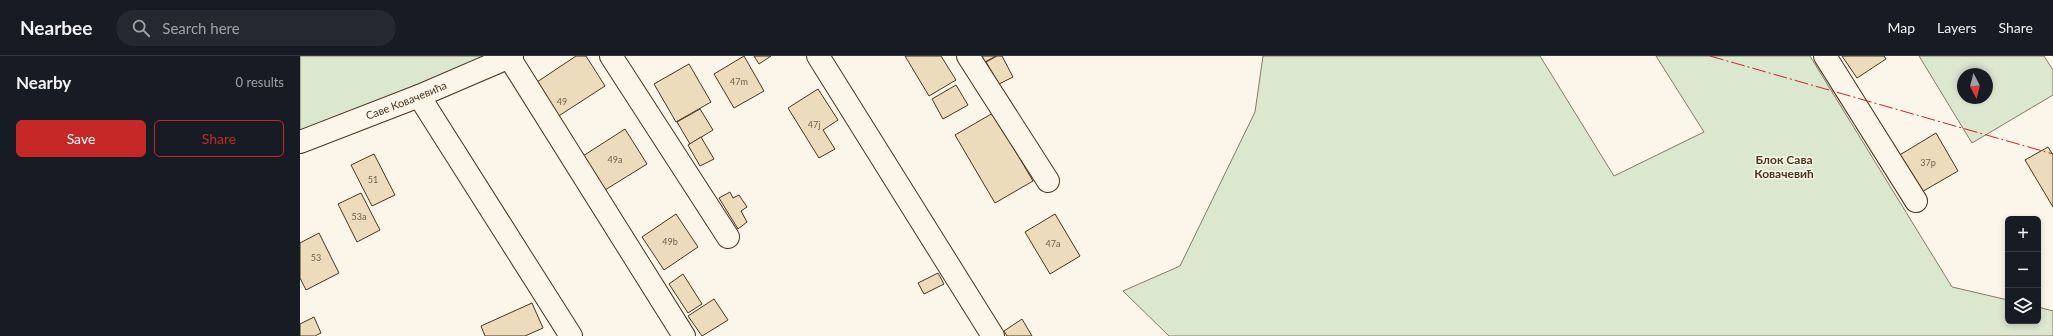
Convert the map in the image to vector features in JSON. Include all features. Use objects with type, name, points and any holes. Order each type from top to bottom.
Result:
[{"type":"street","points":[[611,56],[728,237]]},
{"type":"street","points":[[818,56],[993,336]]},
{"type":"street","points":[[968,56],[1048,181]]},
{"type":"street","points":[[1825,56],[1916,201]]},
{"type":"street","points":[[510,57],[684,336]]},
{"type":"street","name":"Саве Ковачевића","points":[[300,142],[419,96],[510,57]]},
{"type":"street","points":[[419,96],[571,336]]},
{"type":"green space","points":[[300,56],[512,56],[300,141]]},
{"type":"green space","points":[[1263,56],[1540,56],[1614,176],[1704,132],[1656,56],[1810,56],[1952,287],[2005,299],[2005,324],[2041,324],[2041,308],[2053,311],[2053,336],[1169,336],[1123,291],[1180,266],[1255,112]]},
{"type":"green space","points":[[1919,56],[2044,56],[2053,70],[2053,95],[1972,143]]},
{"type":"building","points":[[576,56],[586,56],[605,86],[554,119],[534,84]]},
{"type":"building","points":[[744,56],[764,91],[734,108],[714,74]]},
{"type":"building","points":[[754,56],[771,56],[759,64]]},
{"type":"building","points":[[905,56],[941,56],[956,80],[929,96]]},
{"type":"building","points":[[982,56],[996,56],[985,62]]},
{"type":"building","points":[[997,56],[1002,56],[1013,77],[999,84],[986,62]]},
{"type":"building","points":[[1842,56],[1884,56],[1886,59],[1857,78]]},
{"type":"building","points":[[689,64],[711,102],[676,122],[654,84]]},
{"type":"building","points":[[956,85],[968,105],[943,119],[932,99]]},
{"type":"building","points":[[818,89],[838,120],[823,130],[835,149],[819,158],[788,108]]},
{"type":"building","points":[[700,109],[713,130],[690,144],[677,122]]},
{"type":"building","points":[[993,113],[1033,181],[995,203],[955,135]]},
{"type":"building","points":[[625,129],[647,164],[605,190],[583,156]]},
{"type":"building","points":[[1936,133],[1958,171],[1920,193],[1898,156]]},
{"type":"building","points":[[701,137],[714,159],[700,166],[688,145]]},
{"type":"building","points":[[2048,147],[2053,155],[2053,207],[2025,160]]},
{"type":"building","points":[[374,154],[395,195],[372,206],[351,165]]},
{"type":"building","points":[[730,192],[733,198],[739,195],[747,207],[741,211],[747,222],[738,229],[719,198]]},
{"type":"building","points":[[361,193],[380,230],[357,242],[338,204]]},
{"type":"building","points":[[676,214],[698,247],[664,270],[642,237]]},
{"type":"building","points":[[1055,214],[1080,256],[1050,274],[1025,232]]},
{"type":"building","points":[[319,233],[339,273],[306,290],[300,278],[300,243]]},
{"type":"building","points":[[938,273],[944,284],[924,294],[918,283]]},
{"type":"building","points":[[683,274],[702,304],[688,313],[669,284]]},
{"type":"building","points":[[714,299],[728,320],[702,336],[688,316]]},
{"type":"building","points":[[532,303],[543,328],[525,336],[485,336],[481,326]]},
{"type":"building","points":[[314,317],[321,333],[315,336],[300,336],[300,324]]},
{"type":"building","points":[[1022,319],[1032,336],[1007,336],[1004,331]]},
{"type":"power","points":[[1710,56],[2053,154]]},
{"type":"district","name":"Блок Сава Ковачевић","points":[[1784,167]]}]
